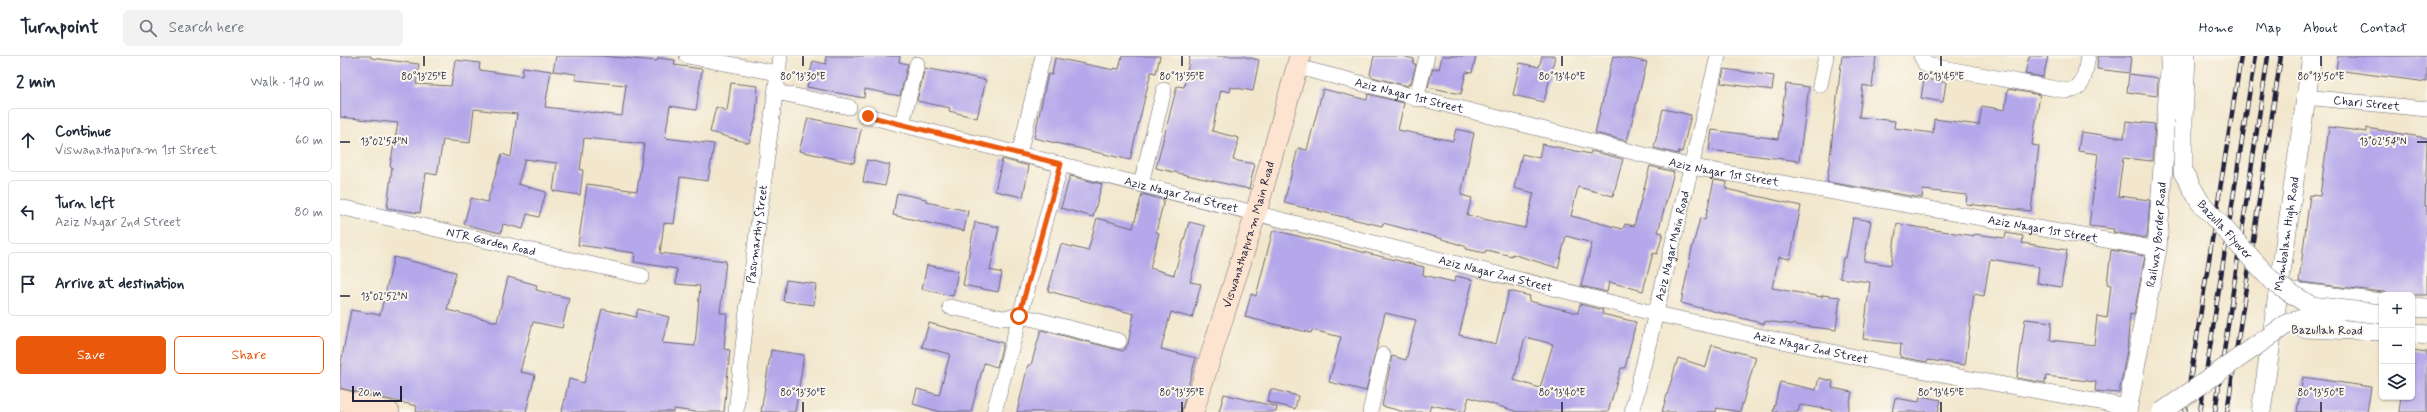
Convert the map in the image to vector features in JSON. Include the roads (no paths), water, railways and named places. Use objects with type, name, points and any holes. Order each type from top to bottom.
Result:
[{"type":"main road","name":"Viswanathapuram Main Road","points":[[1193,412],[1256,213],[1299,62]]},
{"type":"main road","points":[[340,400],[389,412]]},
{"type":"street","points":[[687,56],[778,73]]},
{"type":"street","name":"Pasumarthy Street","points":[[736,412],[747,310],[780,56]]},
{"type":"street","points":[[1019,154],[1043,56]]},
{"type":"street","points":[[1416,98],[1427,56]]},
{"type":"street","name":"Aziz Nagar Main Road","points":[[1632,412],[1657,314],[1718,56]]},
{"type":"street","points":[[1820,85],[1826,56]]},
{"type":"street","points":[[1921,56],[1926,65],[2068,91],[2076,89],[2084,80],[2088,56]]},
{"type":"street","name":"Railway Border Road","points":[[2128,410],[2157,249],[2171,56]]},
{"type":"street","name":"Bazulla Flyover","points":[[2186,56],[2183,120],[2183,172],[2200,202],[2273,282],[2295,298],[2311,306],[2379,314]]},
{"type":"street","name":"Mambalam High Road","points":[[2261,412],[2277,290],[2312,56]]},
{"type":"street","name":"Aziz Nagar 1st Street","points":[[1299,62],[1416,98],[1692,167],[2157,249]]},
{"type":"street","points":[[902,124],[917,64]]},
{"type":"street","points":[[1141,184],[1164,90]]},
{"type":"street","points":[[776,92],[849,107]]},
{"type":"street","name":"Chari Street","points":[[2305,97],[2427,109]]},
{"type":"street","name":"Aziz Nagar 2nd Street","points":[[868,116],[1657,314],[1892,365],[2128,410]]},
{"type":"street","points":[[994,412],[1061,164]]},
{"type":"street","name":"NTR Garden Road","points":[[340,207],[642,276]]},
{"type":"street","points":[[2277,290],[2379,303]]},
{"type":"street","points":[[2309,294],[2302,304],[2301,311],[2304,321],[2312,328]]},
{"type":"street","points":[[950,307],[1003,318],[1019,316],[1119,342]]},
{"type":"street","points":[[2415,307],[2427,308]]},
{"type":"street","points":[[2415,316],[2427,318]]},
{"type":"street","points":[[2162,412],[2287,324],[2302,319],[2379,323]]},
{"type":"street","points":[[2415,325],[2427,327]]},
{"type":"street","name":"Bazullah Road","points":[[2272,329],[2312,328],[2379,331]]},
{"type":"street","points":[[2415,333],[2427,335]]},
{"type":"street","points":[[1370,412],[1383,355]]},
{"type":"railway","points":[[2185,412],[2241,56]]},
{"type":"railway","points":[[2200,412],[2255,56]]},
{"type":"railway","points":[[2215,412],[2268,56]]},
{"type":"railway","points":[[2227,412],[2281,56]]}]
